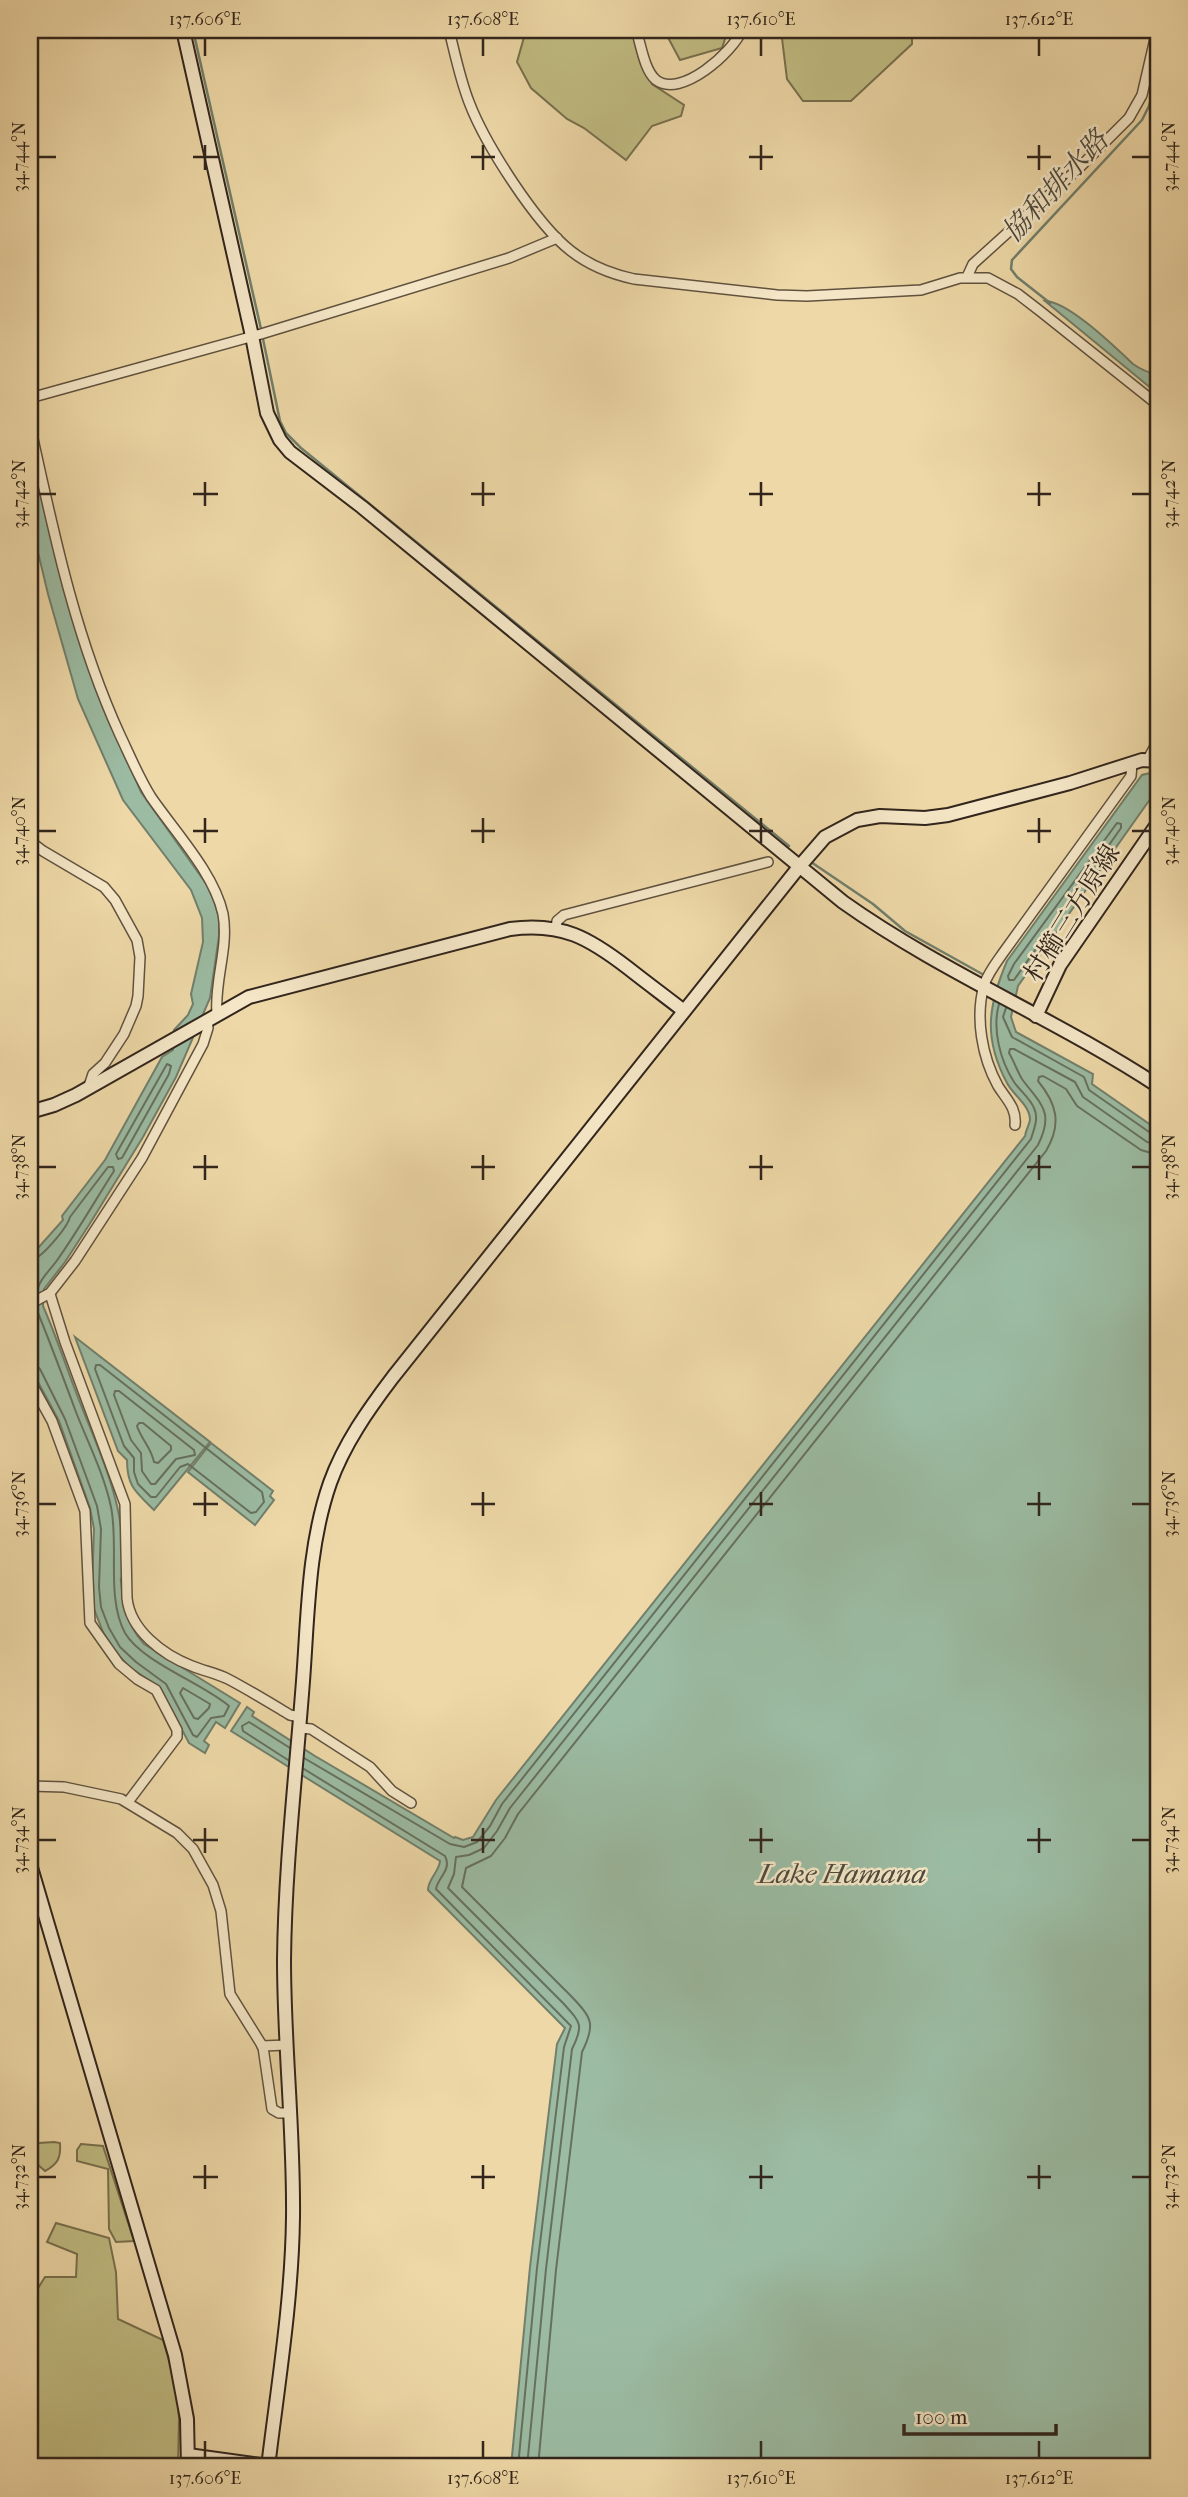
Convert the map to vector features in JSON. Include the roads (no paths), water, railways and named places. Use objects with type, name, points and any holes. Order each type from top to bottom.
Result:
[{"type":"street","points":[[183,30],[267,413],[280,440],[290,452],[362,507],[843,902],[888,934],[1036,1016]]},
{"type":"street","points":[[449,30],[469,102],[494,152],[557,238],[589,263],[625,277],[777,295],[921,290],[967,277],[988,278],[1018,294],[1158,405]]},
{"type":"street","points":[[636,30],[651,73],[660,82],[672,85],[684,82],[721,58],[742,30]]},
{"type":"street","points":[[967,277],[973,264],[1129,118],[1142,94],[1157,44],[1157,30]]},
{"type":"street","points":[[30,398],[252,336],[509,258],[557,238]]},
{"type":"street","points":[[30,425],[65,580],[96,676],[147,790],[205,875],[220,904],[225,936],[215,999],[203,1044],[142,1158],[75,1261],[48,1295],[30,1304]]},
{"type":"street","points":[[30,1864],[175,2355],[186,2406],[188,2461],[269,2467],[291,2268],[293,2191],[285,1933],[300,1726],[315,1540],[331,1481],[350,1440],[393,1377],[825,837],[857,820],[880,816],[925,818],[948,815],[1153,760],[1158,741]]},
{"type":"street","points":[[1016,1125],[1013,1108],[994,1077],[984,1048],[981,1018],[989,974],[1131,776],[1132,764]]},
{"type":"street","name":"村櫛三方原線","points":[[1158,823],[1066,956],[1036,1016],[1158,1086]]},
{"type":"street","points":[[30,841],[104,887],[115,900],[137,940],[140,957],[136,1006],[124,1034],[90,1078],[88,1089]]},
{"type":"street","points":[[556,928],[557,921],[564,915],[768,862]]},
{"type":"street","points":[[30,1112],[54,1105],[88,1089],[239,1001],[493,933],[528,927],[556,928],[592,942],[684,1012]]},
{"type":"street","points":[[48,1295],[125,1504],[127,1598],[135,1623],[157,1645],[190,1665],[226,1678],[290,1715],[300,1726],[311,1729],[370,1767],[391,1791],[411,1803]]},
{"type":"street","points":[[30,1381],[52,1421],[85,1511],[90,1623],[114,1658],[130,1674],[156,1690],[177,1730],[177,1738],[128,1802]]},
{"type":"street","points":[[30,1786],[72,1788],[112,1795],[128,1802],[183,1838],[193,1849],[209,1877],[221,1911],[230,1994],[262,2046],[272,2109],[279,2113],[290,2113]]},
{"type":"street","points":[[262,2046],[287,2045]]},
{"type":"water","points":[[1045,301],[1066,309],[1104,337],[1133,364],[1158,375],[1158,394]]},
{"type":"water","points":[[30,449],[62,582],[96,690],[141,792],[207,885],[219,918],[210,998],[176,1077],[89,1225],[44,1289],[43,1306],[114,1495],[123,1548],[123,1598],[129,1621],[144,1644],[240,1703],[225,1728],[216,1722],[204,1741],[209,1745],[205,1753],[189,1743],[160,1688],[131,1668],[114,1651],[103,1632],[94,1609],[94,1529],[90,1508],[59,1421],[30,1367],[30,1257],[63,1220],[62,1216],[105,1160],[162,1057],[173,1050],[174,1030],[188,1015],[193,1004],[191,994],[203,942],[202,918],[191,890],[123,800],[78,699],[30,519]]},
{"type":"water","name":"Lake Hamana","points":[[1156,769],[1158,788],[1018,986],[1011,1017],[1016,1032],[1093,1074],[1092,1084],[1158,1130],[1158,2467],[511,2467],[530,2267],[557,2044],[565,2028],[428,1890],[440,1861],[231,1731],[247,1707],[254,1712],[252,1716],[315,1756],[454,1838],[463,1840],[473,1837],[496,1800],[1025,1136],[1029,1115],[999,1067],[991,1036],[992,1008],[1001,977],[1007,961],[1142,775]]},
{"type":"water","points":[[75,1337],[210,1442],[154,1510],[131,1483],[127,1460],[118,1451]]},
{"type":"water","points":[[211,1443],[273,1491],[270,1496],[274,1500],[255,1525],[188,1472]]},
{"type":"waterway","points":[[193,30],[261,329]]},
{"type":"waterway","name":"協和排水路","points":[[1050,303],[1017,277],[1011,269],[1012,260],[1142,120],[1158,74]]},
{"type":"waterway","points":[[263,339],[280,421],[286,433],[301,448],[789,846]]},
{"type":"waterway","points":[[811,862],[873,904],[905,931],[984,975]]},
{"type":"waterway","points":[[121,1579],[123,1597]]}]
